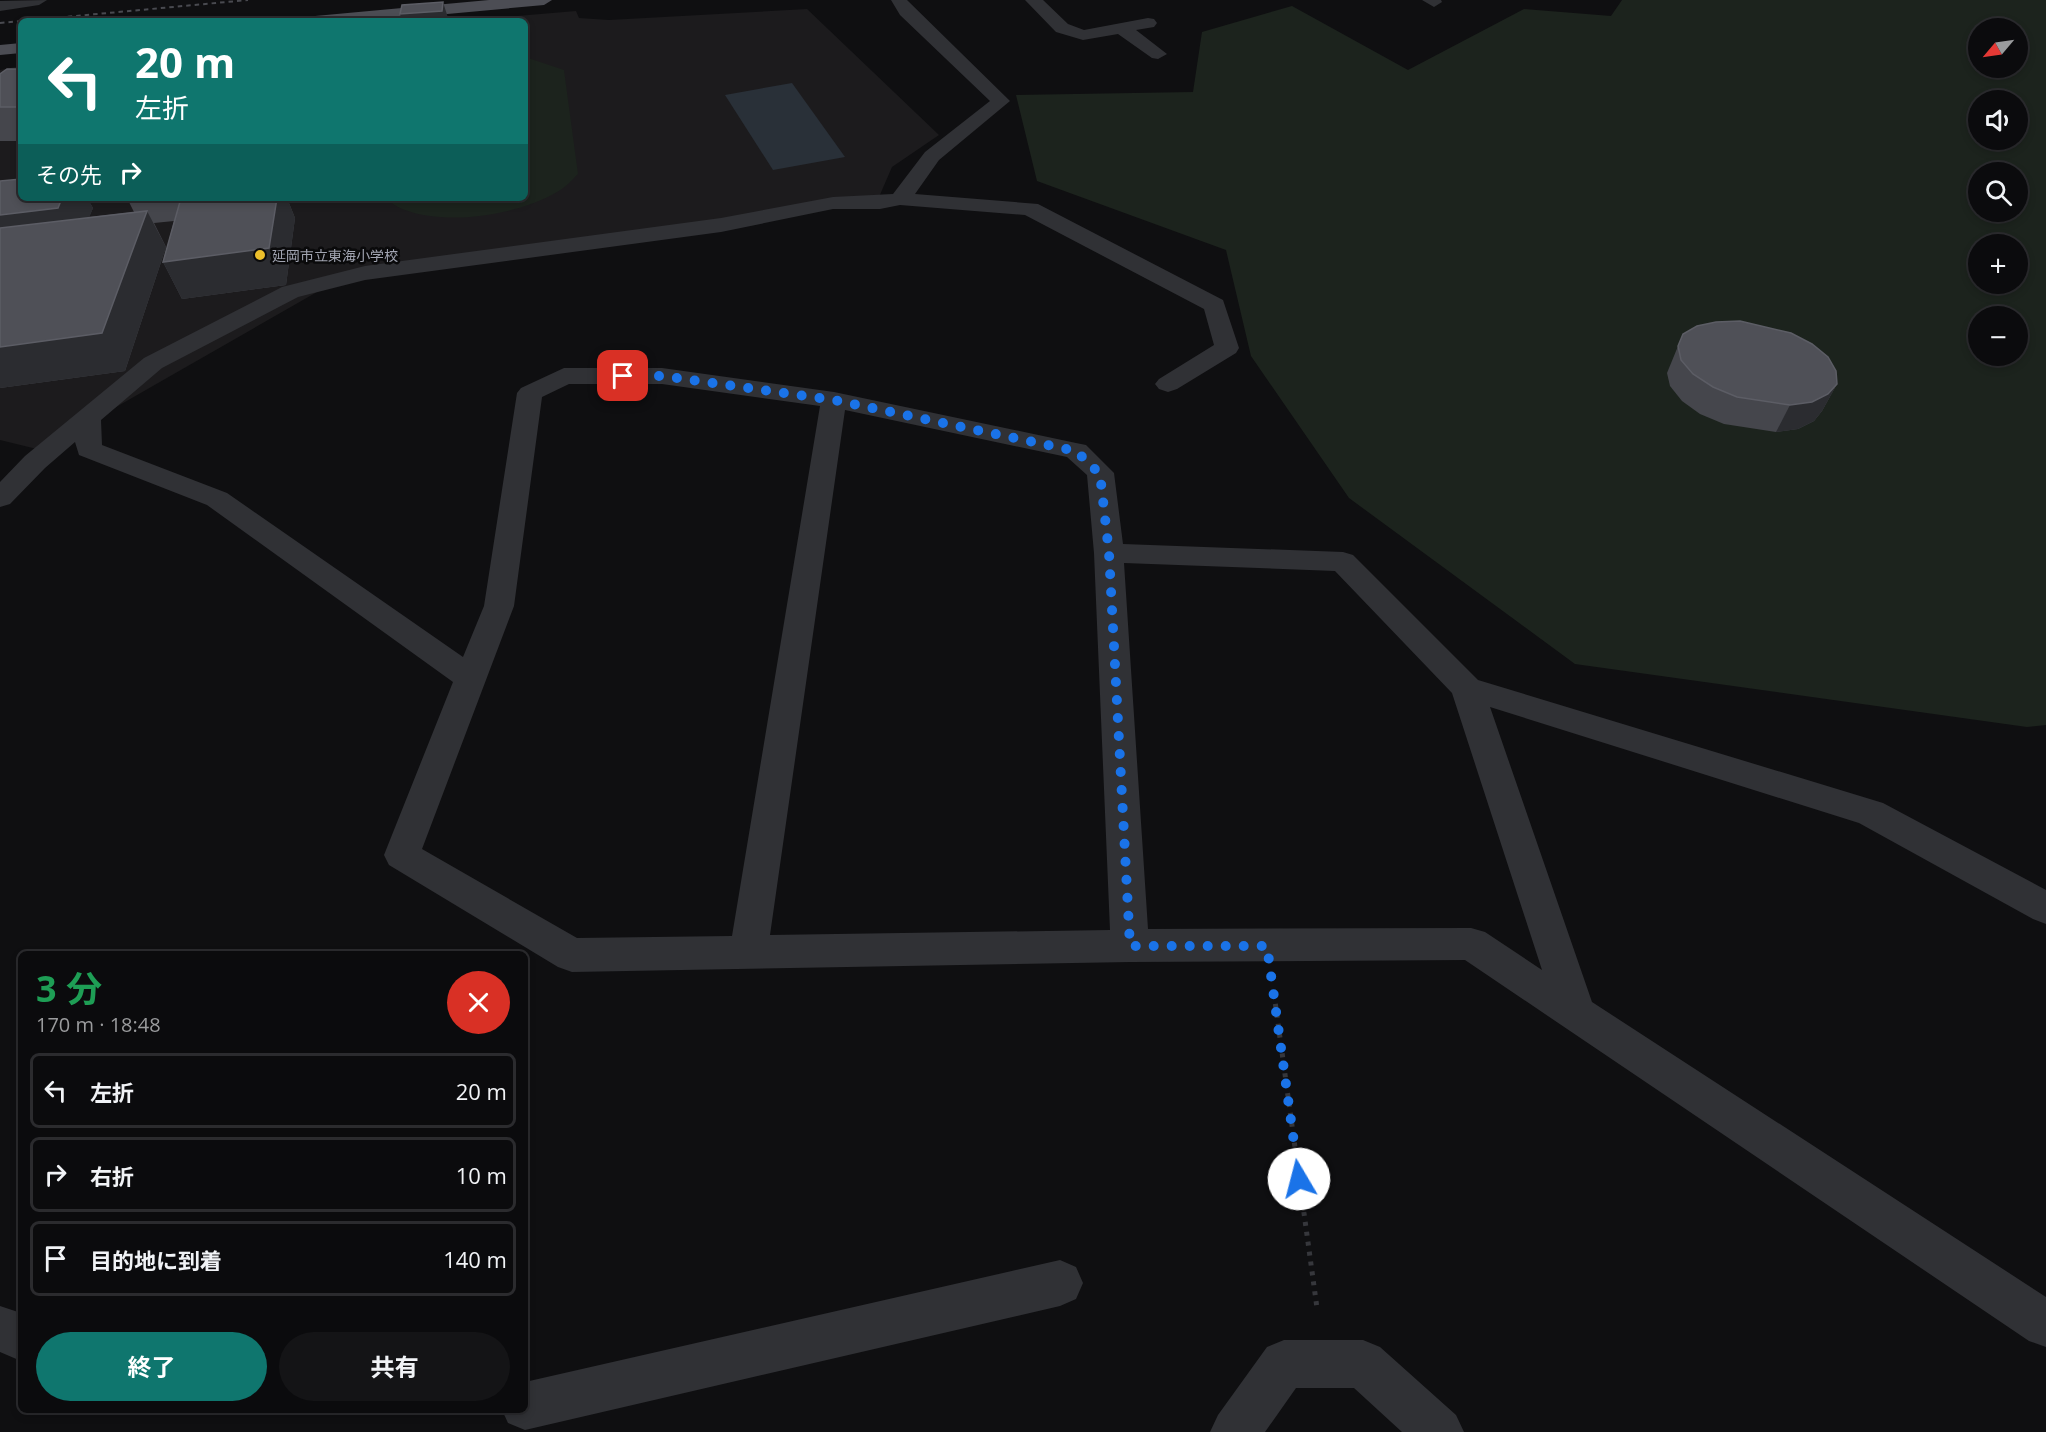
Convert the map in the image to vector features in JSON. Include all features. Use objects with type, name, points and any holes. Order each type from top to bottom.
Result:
[{"type":"main road","points":[[348,18],[544,0]]},
{"type":"main road","points":[[0,50],[18,48]]},
{"type":"street","points":[[0,6],[39,0]]},
{"type":"street","points":[[899,0],[906,11],[1001,101],[932,156],[900,199]]},
{"type":"street","points":[[1033,0],[1062,28],[1083,35],[1148,23]]},
{"type":"street","points":[[1121,28],[1158,54]]},
{"type":"street","points":[[0,498],[35,462],[153,363],[290,292],[365,273],[721,225],[833,203],[880,203],[900,199],[1030,209],[1215,305],[1227,348],[1168,384]]},
{"type":"street","points":[[1130,946],[1109,553],[1100,474],[1076,451],[834,400],[662,376],[564,376],[530,393],[499,606],[402,855],[572,955],[1130,946],[1471,944],[2046,1324]]},
{"type":"street","points":[[748,953],[834,400]]},
{"type":"street","points":[[88,416],[89,449],[217,499],[471,678]]},
{"type":"street","points":[[1109,553],[1342,562],[1467,688],[1576,1014]]},
{"type":"street","points":[[1467,688],[1871,813],[2046,908]]},
{"type":"street","points":[[528,1405],[1060,1283]]},
{"type":"street","points":[[0,1329],[18,1336]]},
{"type":"street","points":[[1235,1432],[1284,1364],[1363,1364],[1439,1432]]},
{"type":"path","points":[[1267,946],[1325,1365]]},
{"type":"shaded area","points":[[1622,0],[2046,0],[2046,725],[2027,727],[1575,664],[1349,498],[1251,356],[1226,250],[1037,181],[1016,95],[1193,92],[1202,32],[1292,6],[1408,70],[1524,9],[1611,16]]},
{"type":"shaded area","name":"延岡市立東海小学校","points":[[807,9],[939,135],[892,167],[879,197],[719,227],[321,283],[317,292],[41,450],[0,440],[0,70],[18,67],[18,201],[528,201],[528,18],[493,18],[576,11],[579,18],[609,20]]},
{"type":"shaded area","points":[[528,58],[564,70],[578,174],[566,186],[523,207],[482,216],[441,217],[422,215],[402,209],[388,201],[528,201]]},
{"type":"shaded area","points":[[792,83],[845,157],[773,170],[725,95]]},
{"type":"building","points":[[443,2],[442,11],[400,14],[402,5]]},
{"type":"building","points":[[7,69],[18,69],[18,107],[0,107],[0,74]]},
{"type":"building","points":[[18,179],[18,201],[61,201],[58,208],[0,215],[0,181]]},
{"type":"building","points":[[180,201],[277,201],[269,248],[163,262]]},
{"type":"building","points":[[147,211],[102,333],[0,347],[0,228]]},
{"type":"building","points":[[1740,321],[1791,333],[1812,344],[1828,357],[1836,371],[1837,384],[1828,394],[1812,402],[1790,405],[1737,397],[1713,387],[1693,374],[1681,360],[1678,346],[1683,334],[1697,326]]},
{"type":"railway","points":[[54,18],[248,0]]},
{"type":"railway","points":[[0,23],[18,21]]},
{"type":"place","name":"延岡市立東海小学校","points":[[260,255]]},
{"type":"route","points":[[623,376],[662,376],[834,400],[1076,451],[1100,474],[1109,553],[1130,946],[1267,946],[1299,1179]]}]
